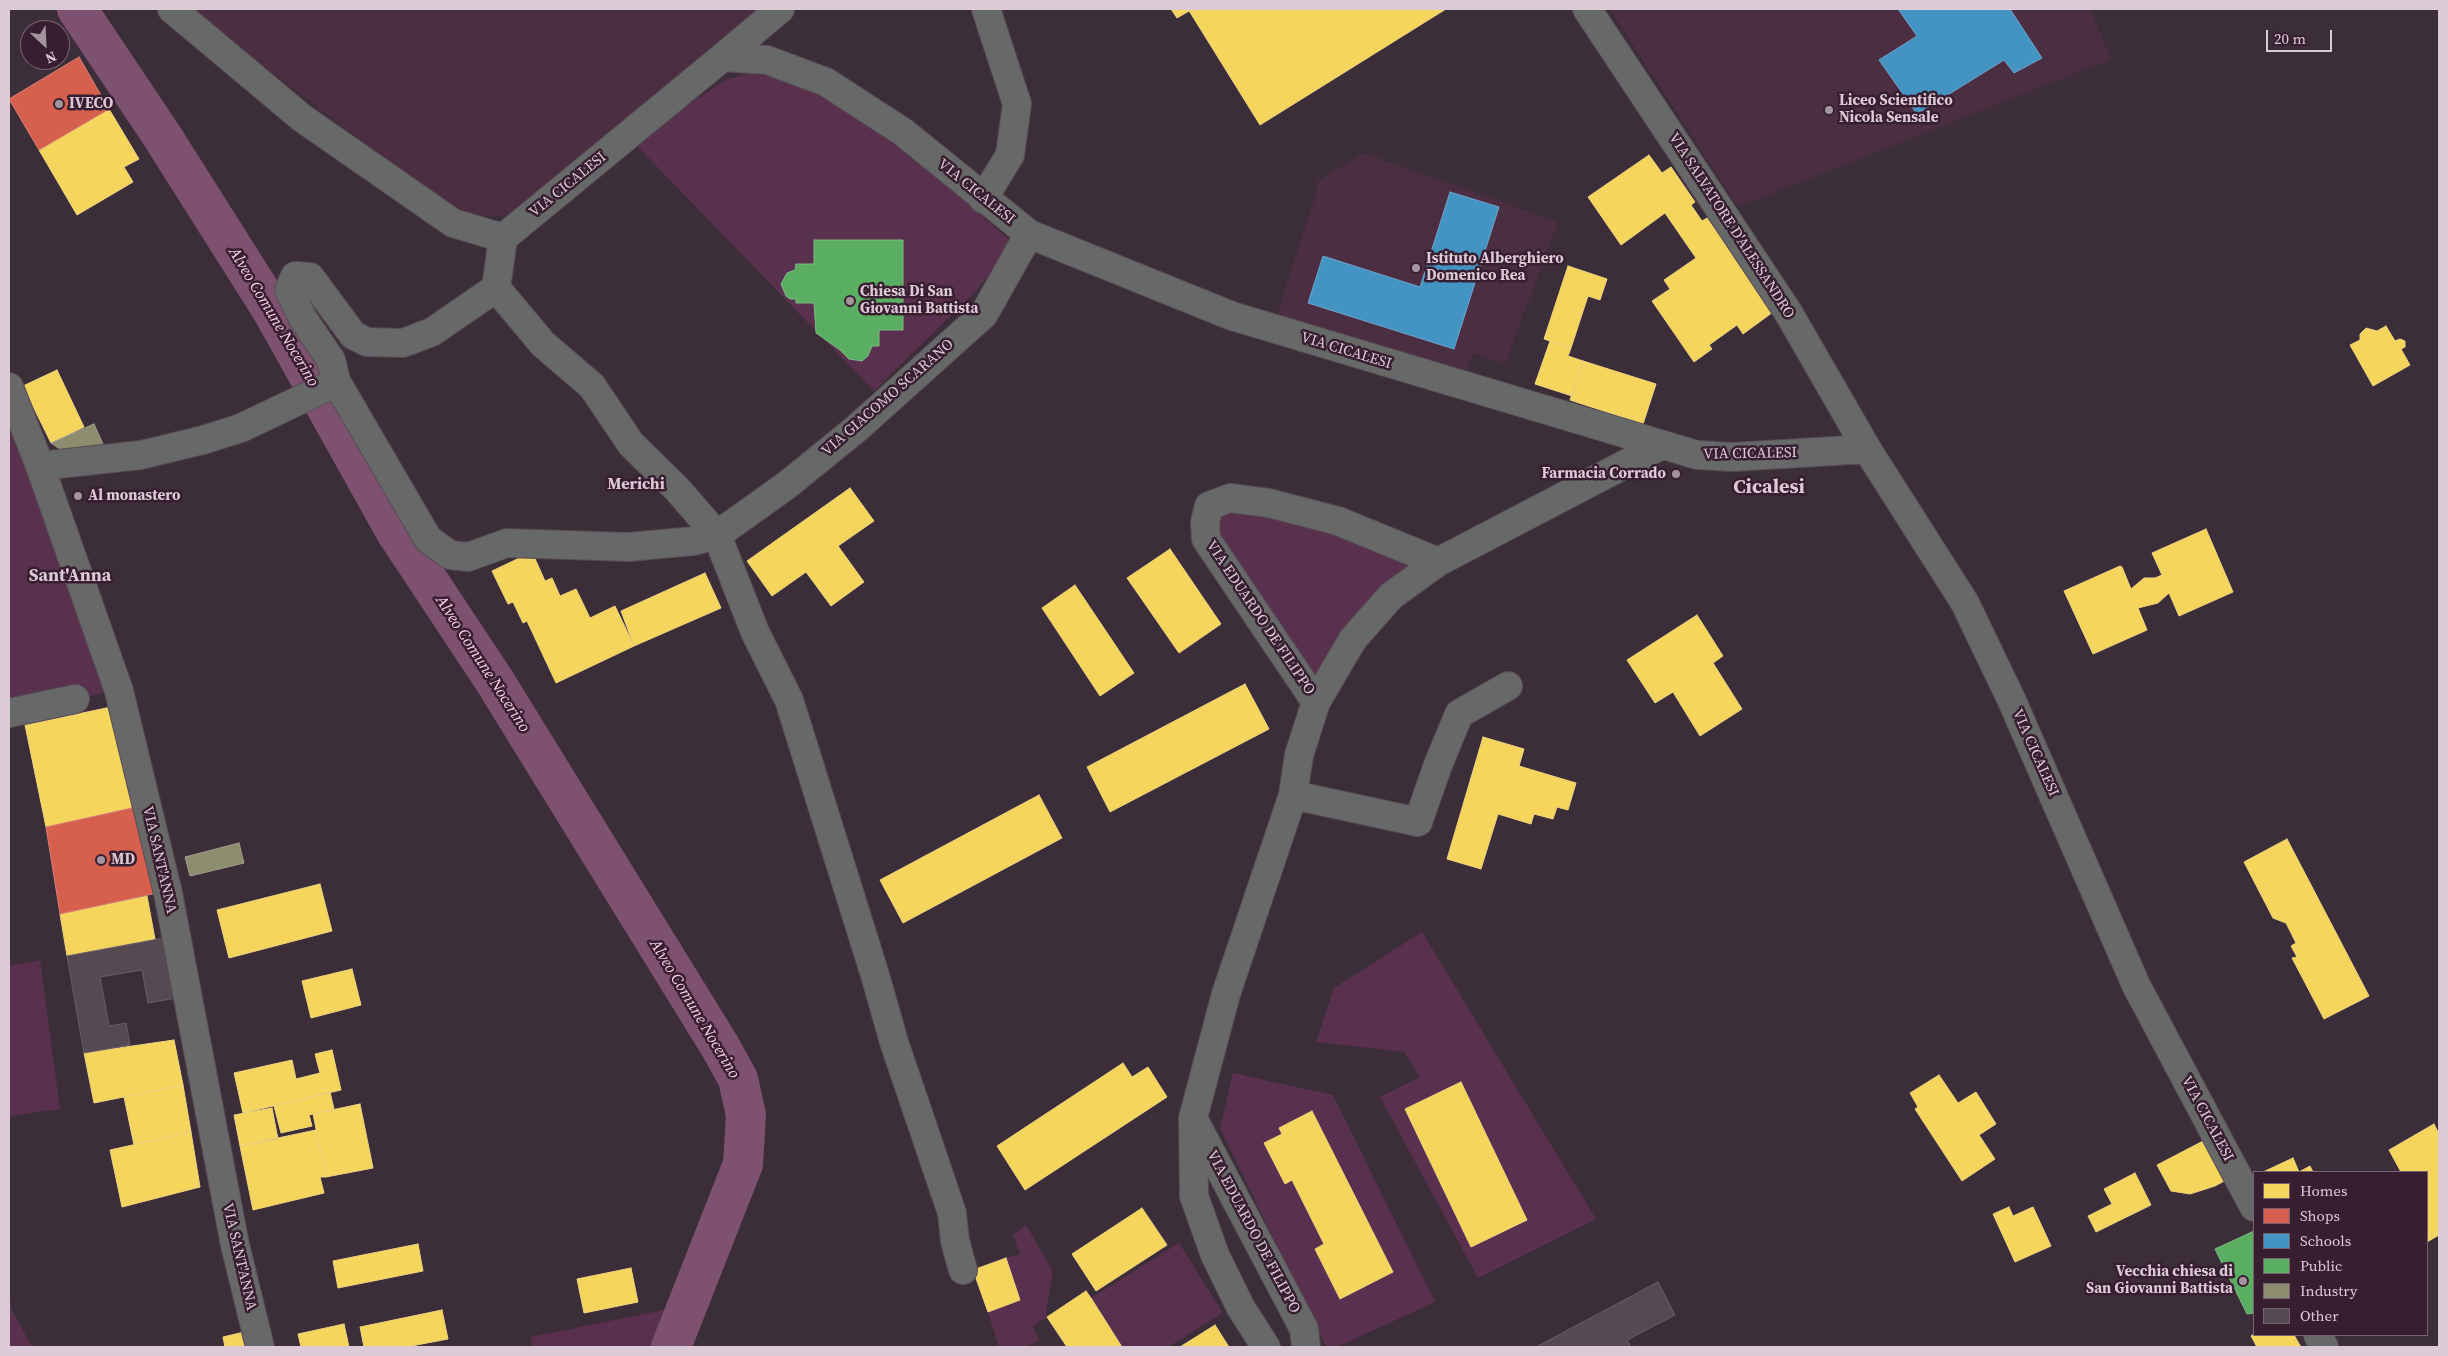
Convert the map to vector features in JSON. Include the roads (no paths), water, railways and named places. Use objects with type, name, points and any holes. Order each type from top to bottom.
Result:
[{"type":"main road","name":"VIA SANT'ANNA","points":[[9,387],[40,466],[119,691],[168,893],[235,1245],[260,1347]]},
{"type":"street","points":[[172,9],[302,118],[454,224],[503,238],[496,288],[543,344],[592,386],[630,444],[677,489],[717,535],[755,632],[789,700],[875,975],[894,1042],[952,1213],[955,1241],[963,1270]]},
{"type":"street","points":[[983,199],[1010,155],[1017,104],[986,9]]},
{"type":"street","name":"VIA SALVATORE D'ALESSANDRO","points":[[1587,9],[1788,312],[1867,449]]},
{"type":"street","points":[[723,57],[773,14]]},
{"type":"street","points":[[773,14],[781,64]]},
{"type":"street","name":"VIA CICALESI","points":[[503,238],[723,57],[767,60],[826,82],[903,132],[983,199],[1029,234],[1232,316],[1660,446],[1697,455],[1733,457],[1867,449],[1964,603],[2012,701],[2136,985],[2253,1205]]},
{"type":"street","name":"VIA GIACOMO SCARANO","points":[[496,288],[432,332],[403,343],[367,342],[353,335],[310,276],[295,276],[290,290],[303,319],[331,360],[332,384],[428,539],[450,555],[468,557],[507,543],[629,547],[694,541],[717,535],[788,485],[848,435],[984,314],[1029,234]]},
{"type":"street","points":[[40,466],[141,455],[202,440],[241,428],[300,402],[332,384]]},
{"type":"street","name":"VIA EDUARDO DE FILIPPO","points":[[1266,1347],[1241,1308],[1215,1255],[1194,1196],[1193,1118],[1226,994],[1293,795],[1299,755],[1316,702],[1353,639],[1391,596],[1438,562],[1660,446]]},
{"type":"street","name":"VIA EDUARDO DE FILIPPO","points":[[1316,702],[1206,539],[1205,522],[1210,506],[1230,498],[1269,502],[1338,521],[1438,562]]},
{"type":"street","points":[[1293,795],[1418,822],[1438,765],[1459,714],[1508,686]]},
{"type":"street","points":[[9,713],[76,700]]},
{"type":"street","name":"VIA EDUARDO DE FILIPPO","points":[[1193,1118],[1304,1329],[1306,1347]]},
{"type":"waterway","name":"Alveo Comune Nocerino","points":[[77,9],[162,136],[272,310],[396,532],[494,680],[721,1048],[738,1079],[746,1115],[743,1164],[671,1347]]},
{"type":"place","name":"IVECO","points":[[59,104]]},
{"type":"place","name":"Liceo Scientifico Nicola Sensale","points":[[1829,110]]},
{"type":"place","name":"Istituto Alberghiero Domenico Rea","points":[[1416,268]]},
{"type":"place","name":"Chiesa Di San Giovanni Battista","points":[[850,301]]},
{"type":"place","name":"Farmacia Corrado","points":[[1676,474]]},
{"type":"place","name":"Al monastero","points":[[78,496]]},
{"type":"place","name":"MD","points":[[101,860]]},
{"type":"place","name":"Vecchia chiesa di San Giovanni Battista","points":[[2243,1281]]},
{"type":"district","name":"Merichi","points":[[636,485]]},
{"type":"district","name":"Cicalesi","points":[[1769,488]]},
{"type":"district","name":"Sant'Anna","points":[[70,576]]}]
